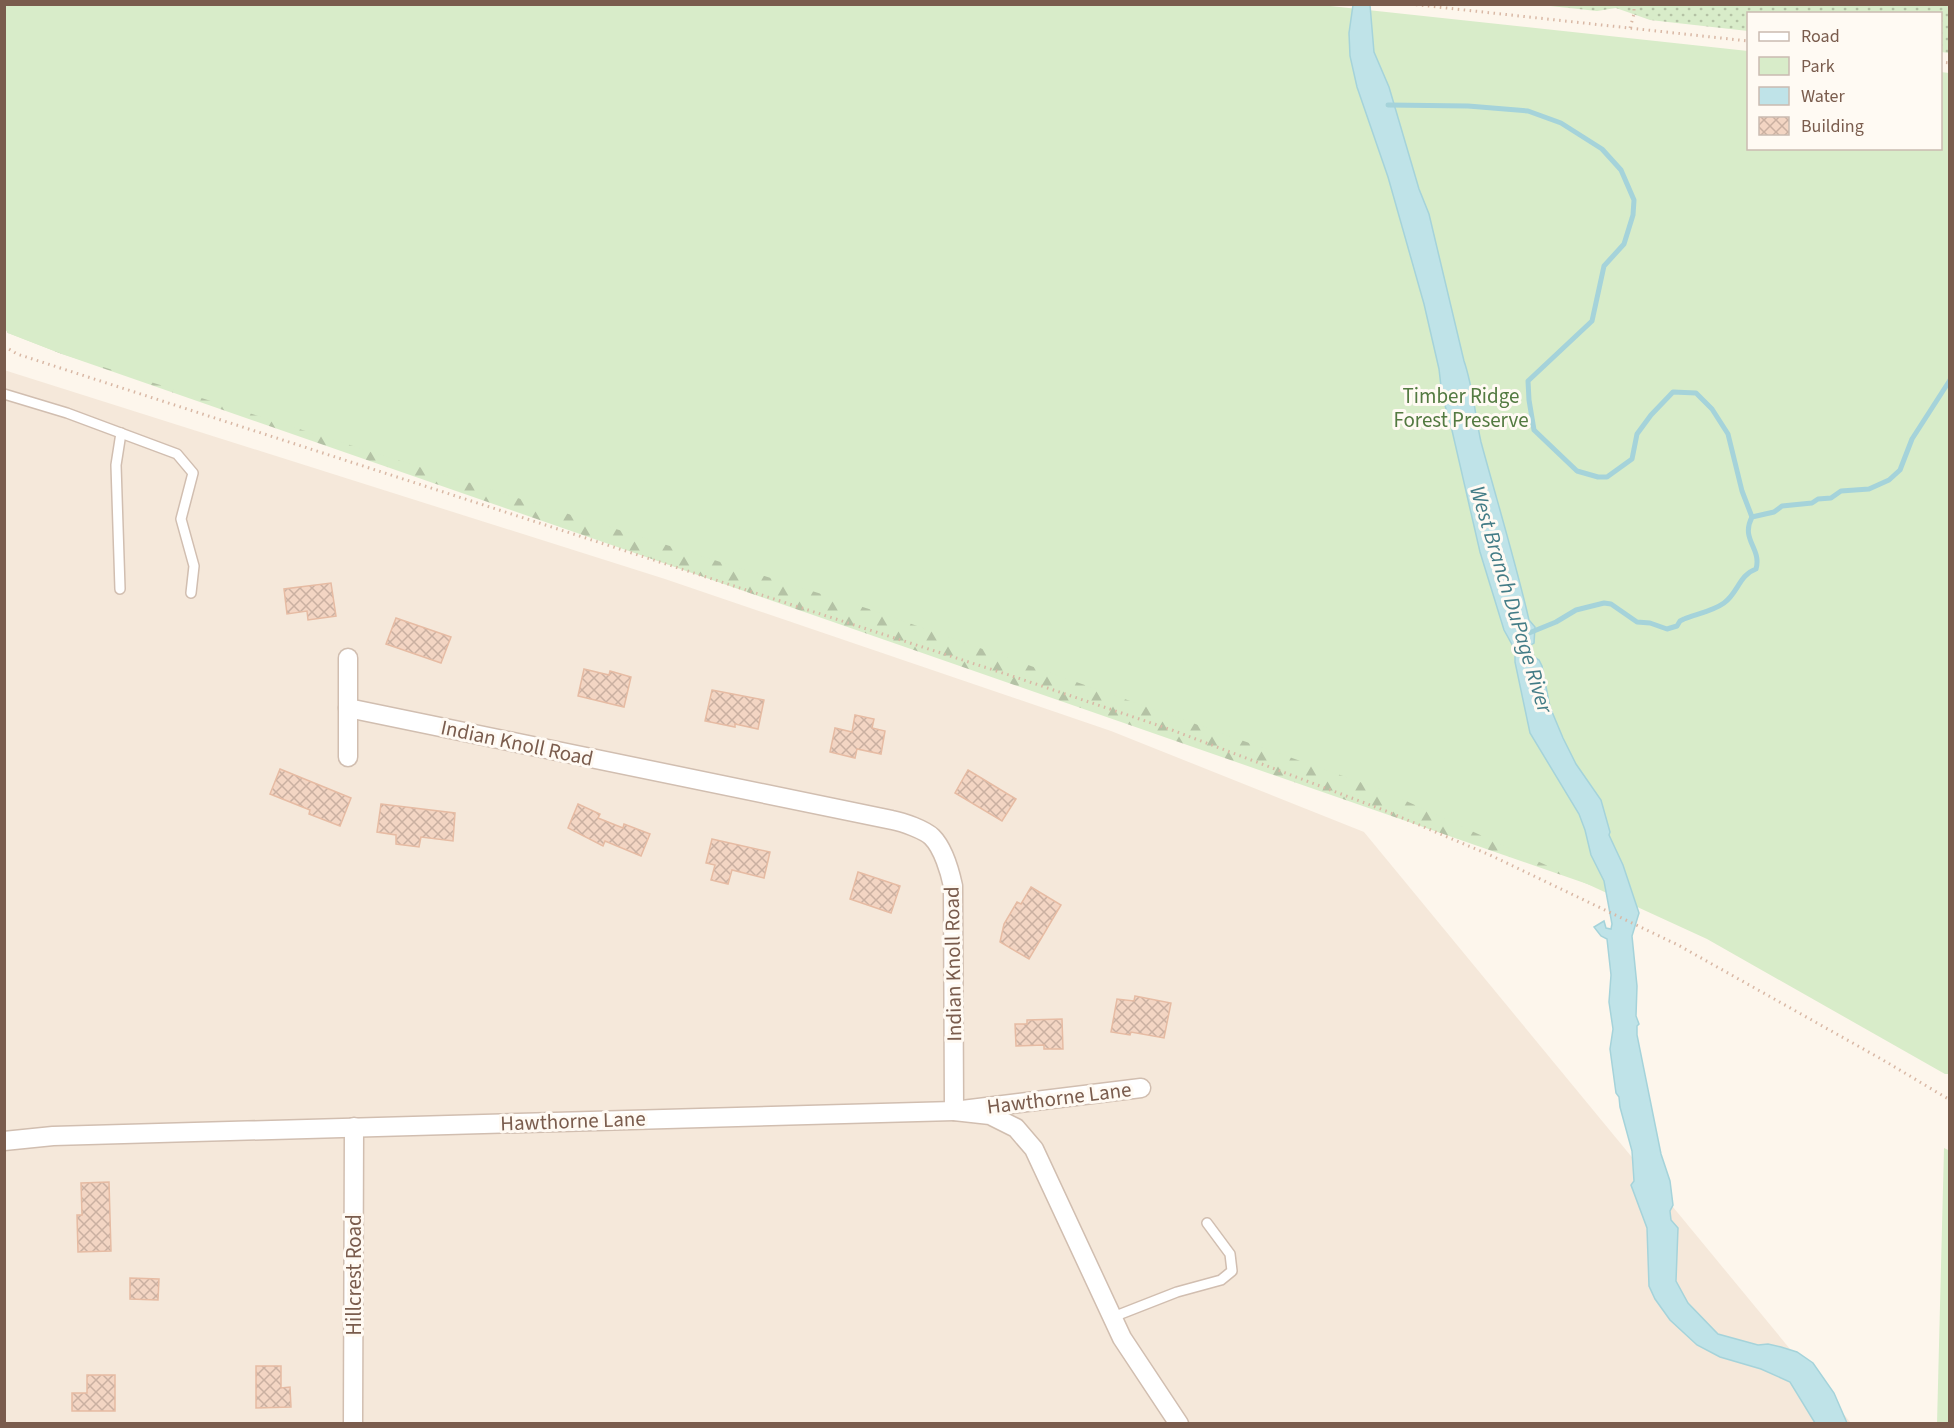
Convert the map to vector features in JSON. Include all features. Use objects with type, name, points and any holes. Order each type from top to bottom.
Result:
[{"type":"street","points":[[348,658],[348,757]]},
{"type":"street","name":"Indian Knoll Road","points":[[348,708],[892,820],[905,823],[932,837],[950,870],[953,886],[954,1111]]},
{"type":"street","name":"Hawthorne Lane","points":[[4,1141],[53,1136],[954,1111],[1142,1088]]},
{"type":"street","points":[[954,1111],[990,1115],[1016,1128],[1034,1149],[1134,1359],[1177,1423]]},
{"type":"street","name":"Hillcrest Road","points":[[352,1424],[354,1127]]},
{"type":"lane","points":[[4,394],[68,413],[177,454],[194,473],[181,519],[195,566],[191,593]]},
{"type":"lane","points":[[120,589],[116,465],[121,433]]},
{"type":"lane","points":[[1113,1317],[1177,1292],[1221,1280],[1232,1271],[1230,1254],[1207,1223]]},
{"type":"path","points":[[1410,4],[1747,41]]},
{"type":"path","points":[[1630,28],[1634,4]]},
{"type":"path","points":[[4,346],[28,358],[1012,676],[1172,730],[1396,816],[1490,855],[1644,929],[1772,996],[1950,1100]]},
{"type":"shaded area","points":[[4,370],[665,579],[1111,731],[1364,832],[1851,1423],[5,1423]]},
{"type":"green space","name":"Timber Ridge Forest Preserve","points":[[4,5],[1321,5],[1747,51],[1747,150],[1942,150],[1942,72],[1949,73],[1949,1074],[1945,1074],[1707,939],[1380,789],[869,609],[62,354],[8,333],[4,327]]},
{"type":"green space","points":[[1541,5],[1949,5],[1949,53],[1942,52],[1942,12],[1747,12],[1747,31],[1650,20],[1616,8],[1597,11]]},
{"type":"green space","points":[[4,211],[1292,735],[1593,886],[62,354],[8,333],[4,327]]},
{"type":"green space","points":[[1944,1148],[1950,1151],[1950,1423],[1937,1424]]},
{"type":"water","name":"West Branch DuPage River","points":[[1353,5],[1370,5],[1374,52],[1389,87],[1419,189],[1429,214],[1470,381],[1481,442],[1529,620],[1535,627],[1534,643],[1531,645],[1534,657],[1542,666],[1550,707],[1563,738],[1576,764],[1601,800],[1609,835],[1623,865],[1639,913],[1632,936],[1637,986],[1636,1016],[1639,1024],[1637,1035],[1661,1154],[1670,1181],[1673,1205],[1670,1211],[1671,1220],[1678,1228],[1676,1281],[1688,1303],[1718,1334],[1758,1345],[1768,1344],[1781,1347],[1797,1352],[1813,1363],[1834,1393],[1847,1423],[1815,1423],[1790,1382],[1761,1369],[1720,1357],[1697,1345],[1670,1320],[1649,1286],[1647,1228],[1631,1185],[1634,1181],[1632,1151],[1619,1097],[1616,1093],[1610,1049],[1613,1029],[1609,1002],[1611,975],[1607,939],[1601,936],[1594,927],[1604,921],[1606,928],[1611,929],[1604,881],[1591,855],[1579,814],[1530,733],[1515,662],[1515,650],[1504,630],[1480,552],[1442,395],[1439,369],[1424,304],[1388,177],[1357,87],[1350,56],[1349,33]]},
{"type":"building","points":[[331,583],[336,616],[308,620],[307,611],[287,614],[284,589]]},
{"type":"building","points":[[396,618],[451,637],[441,663],[386,644]]},
{"type":"building","points":[[584,669],[609,675],[610,671],[631,677],[624,707],[578,696]]},
{"type":"building","points":[[712,690],[764,700],[758,729],[705,721]]},
{"type":"building","points":[[855,715],[874,719],[872,728],[885,731],[881,754],[857,749],[855,758],[830,752],[835,728],[852,732]]},
{"type":"building","points":[[280,769],[351,798],[340,826],[309,814],[310,810],[270,794]]},
{"type":"building","points":[[968,770],[1016,799],[1002,821],[955,793]]},
{"type":"building","points":[[381,804],[455,813],[453,841],[421,837],[419,847],[396,844],[396,835],[377,832]]},
{"type":"building","points":[[578,804],[600,814],[598,818],[623,828],[624,824],[650,834],[641,856],[605,841],[603,846],[568,828]]},
{"type":"building","points":[[712,839],[770,852],[764,878],[732,870],[728,884],[711,880],[715,865],[706,863]]},
{"type":"building","points":[[858,872],[900,886],[891,913],[850,899]]},
{"type":"building","points":[[1031,887],[1061,905],[1029,959],[1000,942],[1004,924],[1017,902],[1021,904]]},
{"type":"building","points":[[1135,996],[1171,1003],[1164,1038],[1131,1032],[1130,1035],[1111,1032],[1117,999],[1134,1001]]},
{"type":"building","points":[[1062,1019],[1063,1049],[1044,1049],[1044,1045],[1016,1046],[1015,1024],[1027,1024],[1027,1020]]},
{"type":"building","points":[[109,1182],[111,1251],[78,1252],[77,1215],[82,1215],[81,1183]]},
{"type":"building","points":[[130,1278],[159,1279],[158,1300],[130,1299]]},
{"type":"building","points":[[256,1366],[281,1366],[281,1388],[290,1387],[291,1407],[256,1408]]},
{"type":"building","points":[[87,1375],[115,1375],[115,1411],[72,1411],[72,1393],[87,1393]]},
{"type":"waterway","points":[[1388,105],[1468,106],[1528,111],[1561,123],[1602,149],[1621,170],[1634,200],[1633,215],[1624,244],[1604,266],[1592,321],[1528,381],[1534,430],[1577,471],[1607,477],[1632,459],[1637,434],[1673,392],[1696,393],[1712,409],[1728,434],[1742,491],[1752,517]]},
{"type":"waterway","name":"West Branch DuPage River","points":[[1529,633],[1556,622],[1576,610],[1604,603],[1611,604],[1637,622],[1650,623],[1667,629],[1677,626],[1684,619],[1720,606],[1729,599],[1746,575],[1756,569],[1756,555],[1748,532],[1752,517],[1774,512],[1782,506],[1812,503],[1818,499],[1831,498],[1841,491],[1869,489],[1889,480],[1900,470],[1912,439],[1950,380]]}]
